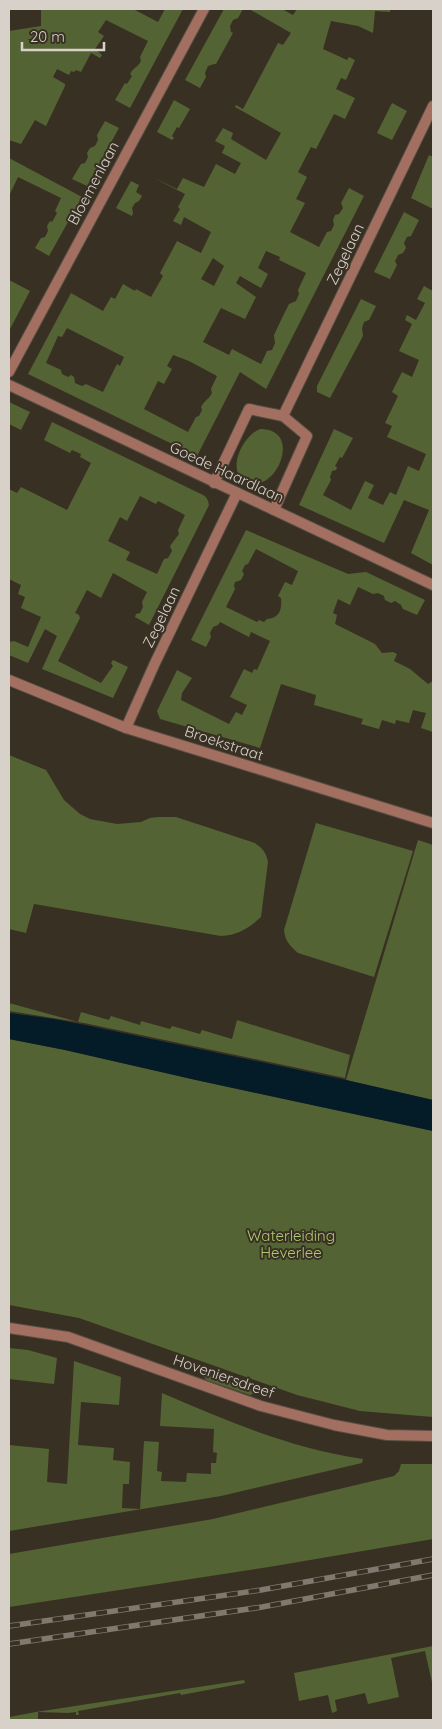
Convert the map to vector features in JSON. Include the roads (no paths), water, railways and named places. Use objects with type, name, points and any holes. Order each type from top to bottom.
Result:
[{"type":"street","name":"Bloemenlaan","points":[[9,372],[204,9]]},
{"type":"street","name":"Zegelaan","points":[[283,416],[433,106]]},
{"type":"street","name":"Goede Haardlaan","points":[[9,385],[433,585]]},
{"type":"street","points":[[214,483],[249,409],[283,416],[307,436],[274,510]]},
{"type":"street","name":"Zegelaan","points":[[126,728],[155,663],[237,493]]},
{"type":"street","name":"Broekstraat","points":[[9,680],[126,728],[433,824]]},
{"type":"street","name":"Hoveniersdreef","points":[[9,1328],[68,1337],[261,1406],[334,1425],[388,1435],[433,1436]]},
{"type":"water","points":[[9,1013],[85,1025],[433,1100],[433,1131],[9,1039]]},
{"type":"railway","points":[[9,1626],[261,1590],[433,1559]]},
{"type":"railway","points":[[9,1644],[262,1607],[433,1575]]},
{"type":"park label","name":"Waterleiding Heverlee","points":[[291,1244]]}]
